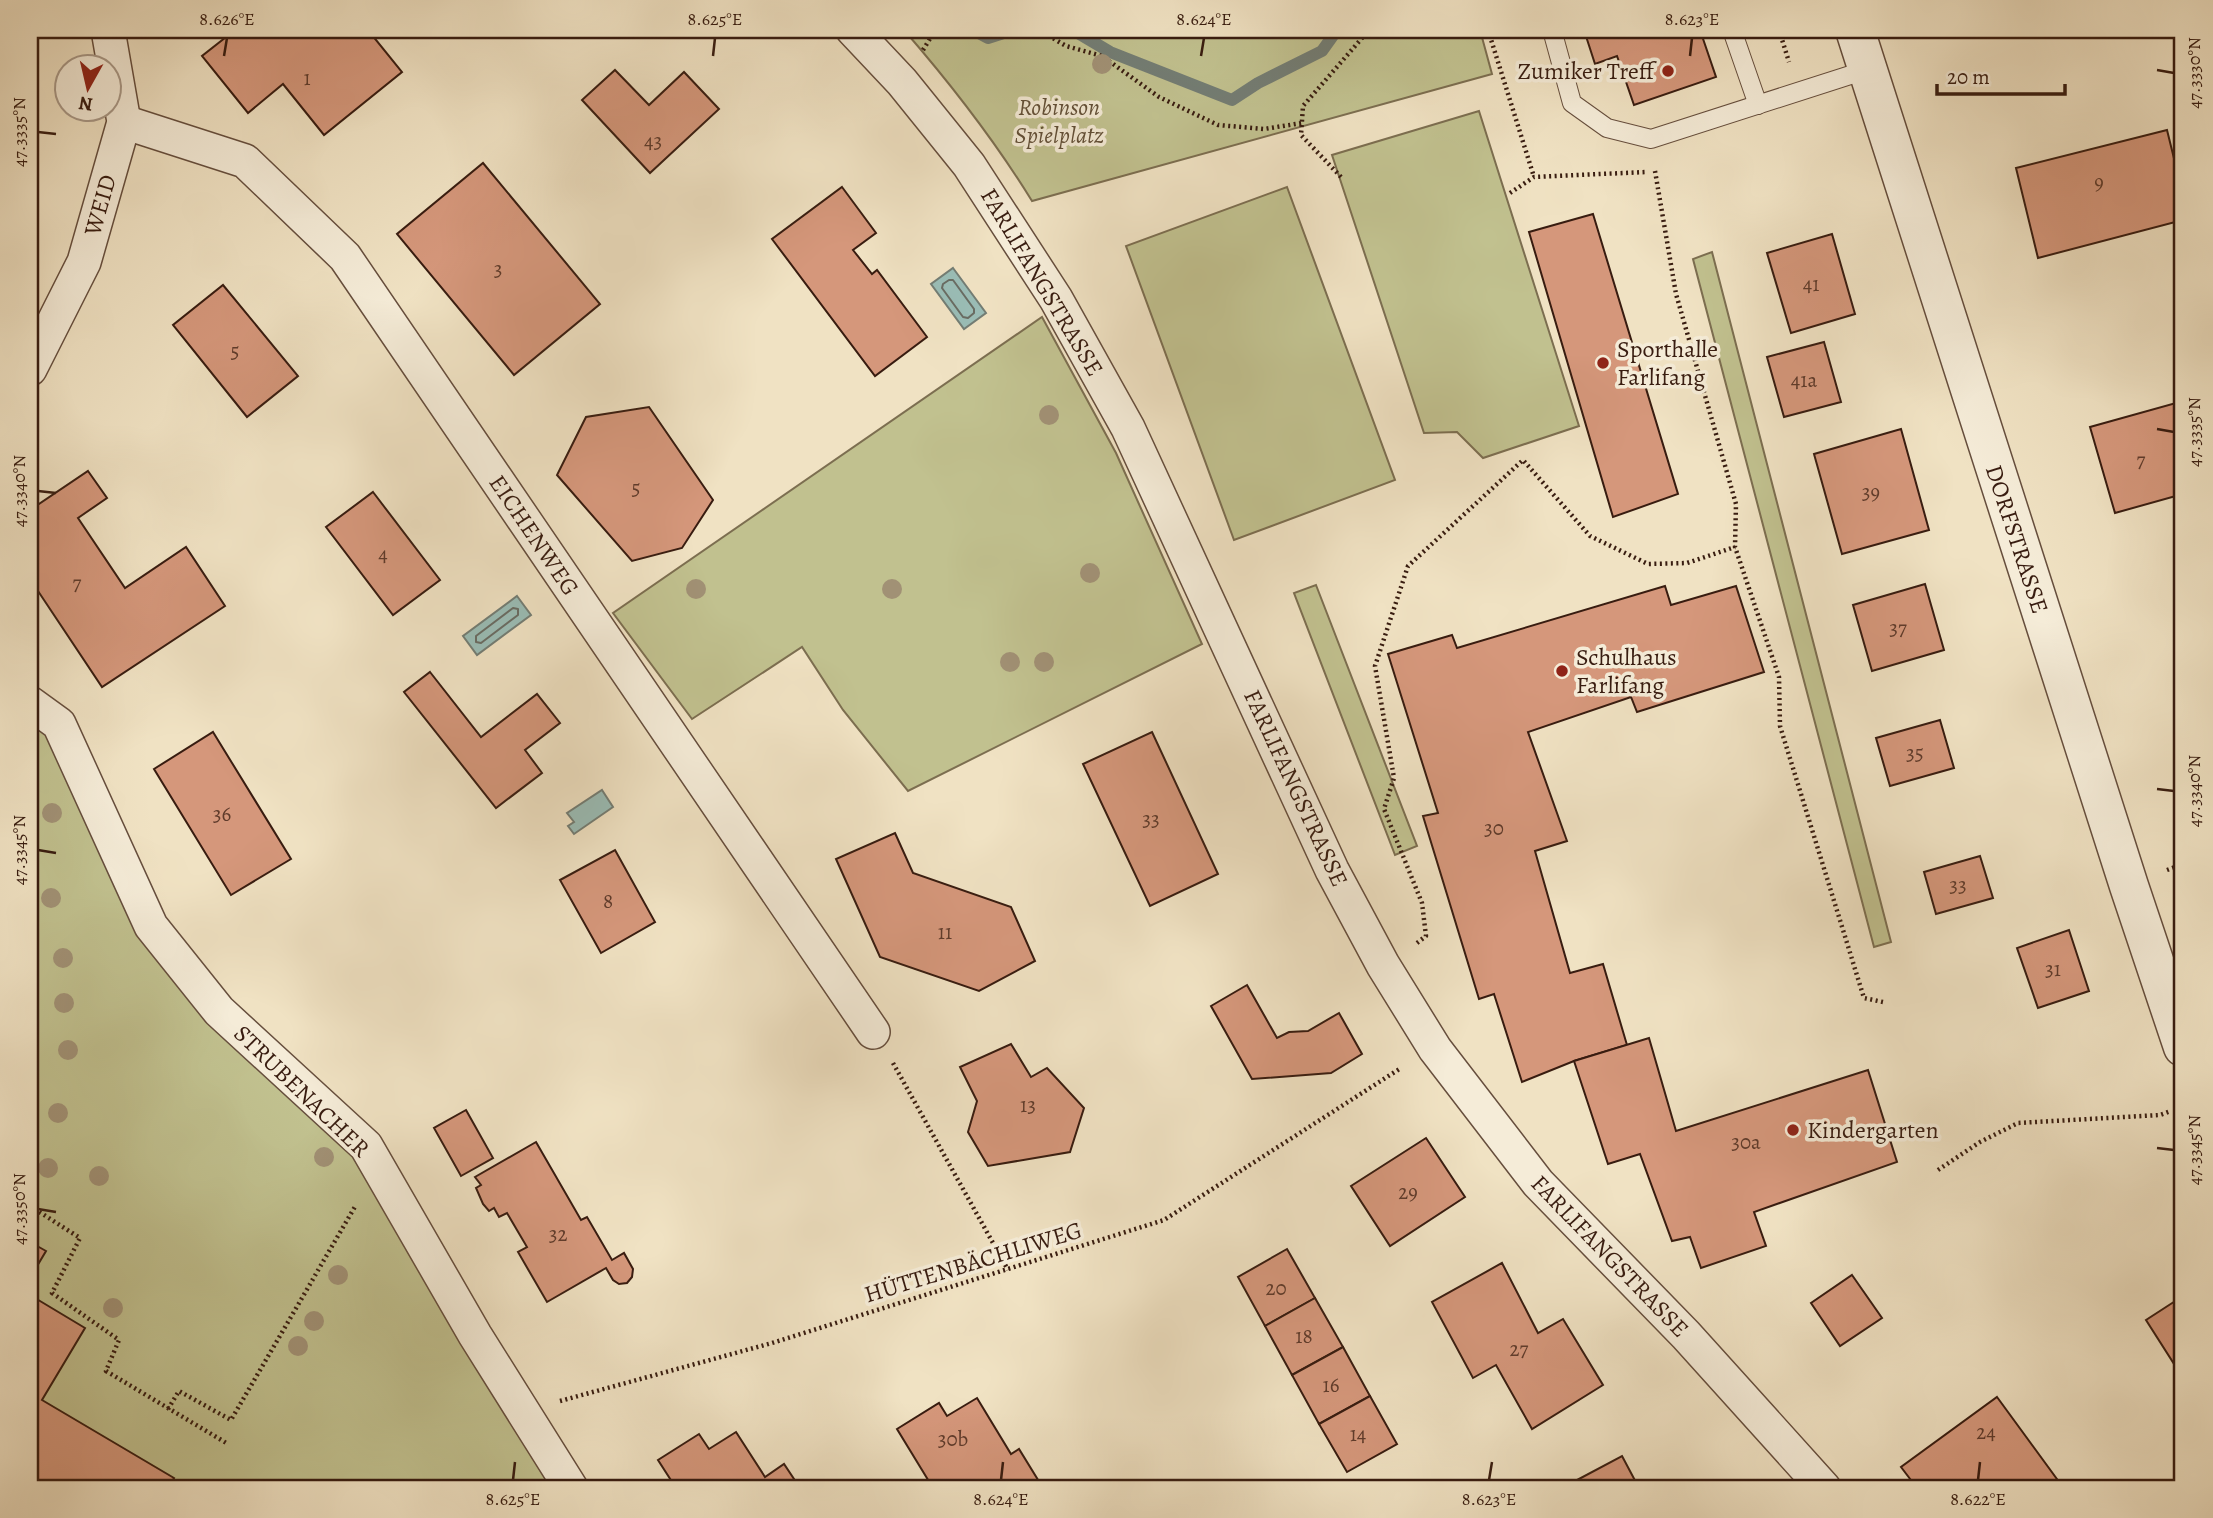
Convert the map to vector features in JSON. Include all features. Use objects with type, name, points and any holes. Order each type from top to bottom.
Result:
[{"type":"street","name":"WEID","points":[[30,369],[84,262],[124,122],[108,30]]},
{"type":"street","name":"FARLIFANGSTRASSE","points":[[853,30],[902,82],[970,165],[1056,299],[1128,428],[1332,870],[1389,976],[1435,1049],[1538,1183],[1686,1335],[1824,1488]]},
{"type":"street","name":"DORFSTRASSE","points":[[1855,30],[2124,873],[2183,1047]]},
{"type":"street","name":"EICHENWEG","points":[[124,122],[245,162],[345,257],[873,1032]]},
{"type":"street","name":"STRUBENACHER","points":[[30,703],[59,724],[152,926],[219,1011],[366,1146],[475,1335],[571,1488]]},
{"type":"lane","points":[[1552,30],[1572,103],[1607,128],[1651,139],[1866,70]]},
{"type":"lane","points":[[1732,30],[1758,105]]},
{"type":"path","points":[[918,58],[931,37],[929,30]]},
{"type":"path","points":[[1039,30],[1066,46],[1102,56],[1159,97],[1218,125],[1264,129],[1302,123]]},
{"type":"path","points":[[1341,177],[1301,135],[1303,106],[1369,30]]},
{"type":"path","points":[[1498,30],[1488,32],[1534,177]]},
{"type":"path","points":[[1779,30],[1790,66]]},
{"type":"path","points":[[1510,193],[1534,177],[1577,173],[1622,175],[1656,171],[1676,294],[1736,504],[1735,547],[1779,677],[1780,726],[1864,998],[1883,1002]]},
{"type":"path","points":[[1417,943],[1426,936],[1422,903],[1384,809],[1394,778],[1375,667],[1408,566],[1523,460],[1590,536],[1648,564],[1687,563],[1735,547]]},
{"type":"path","points":[[873,1032],[900,1073],[1008,1270]]},
{"type":"path","name":"HÜTTENBÄCHLIWEG","points":[[522,1411],[772,1343],[1164,1220],[1400,1068]]},
{"type":"path","points":[[1938,1170],[1980,1142],[2018,1123],[2160,1115],[2171,1111]]},
{"type":"path","points":[[168,1409],[179,1391],[230,1419],[357,1204]]},
{"type":"path","points":[[30,1206],[80,1238],[52,1293],[119,1340],[106,1371],[228,1444]]},
{"type":"green space","name":"Robinson Spielplatz","points":[[904,30],[1480,30],[1492,74],[1032,201],[971,113]]},
{"type":"green space","points":[[1479,111],[1579,426],[1483,458],[1457,432],[1424,433],[1332,155]]},
{"type":"green space","points":[[1287,187],[1395,480],[1234,540],[1126,246]]},
{"type":"green space","points":[[1712,252],[1891,942],[1874,947],[1693,259]]},
{"type":"green space","points":[[1042,317],[1116,453],[1202,644],[908,791],[843,710],[802,647],[692,719],[613,613]]},
{"type":"green space","points":[[1316,585],[1417,846],[1395,855],[1294,593]]},
{"type":"green space","points":[[30,703],[151,926],[366,1146],[571,1488],[30,1488]]},
{"type":"water","points":[[953,268],[986,313],[964,329],[931,284]]},
{"type":"water","points":[[517,596],[531,615],[477,655],[463,636]]},
{"type":"water","points":[[602,790],[613,807],[574,834],[568,826],[574,822],[567,813]]},
{"type":"building","points":[[235,30],[368,30],[402,72],[324,135],[283,84],[248,113],[202,56]]},
{"type":"building","name":"Zumiker Treff","points":[[1584,30],[1700,30],[1716,77],[1634,105],[1617,56],[1595,64]]},
{"type":"building","points":[[615,70],[649,105],[684,72],[719,109],[650,173],[582,100]]},
{"type":"building","points":[[2167,130],[2183,195],[2183,220],[2038,258],[2016,168]]},
{"type":"building","points":[[483,163],[600,304],[514,375],[397,234]]},
{"type":"building","points":[[842,187],[876,233],[853,250],[872,274],[877,270],[927,337],[875,376],[772,239]]},
{"type":"building","name":"Sporthalle Farlifang","points":[[1593,214],[1678,494],[1613,517],[1529,232]]},
{"type":"building","points":[[1832,234],[1855,314],[1791,333],[1767,253]]},
{"type":"building","points":[[223,285],[298,376],[247,417],[173,325]]},
{"type":"building","points":[[1824,342],[1841,402],[1784,417],[1767,357]]},
{"type":"building","points":[[2183,401],[2183,494],[2115,513],[2090,427]]},
{"type":"building","points":[[649,407],[713,500],[682,548],[632,561],[557,475],[586,417]]},
{"type":"building","points":[[1901,429],[1929,530],[1842,554],[1814,454]]},
{"type":"building","points":[[88,471],[107,498],[78,518],[125,588],[186,547],[225,606],[102,687],[30,579],[30,510]]},
{"type":"building","points":[[373,492],[440,580],[393,615],[326,527]]},
{"type":"building","points":[[1925,584],[1944,650],[1872,671],[1853,605]]},
{"type":"building","name":"Schulhaus Farlifang","points":[[1665,586],[1671,605],[1736,586],[1764,672],[1637,712],[1631,697],[1528,732],[1567,841],[1535,851],[1570,973],[1603,964],[1627,1045],[1574,1061],[1522,1082],[1494,994],[1479,999],[1423,816],[1438,813],[1388,654],[1452,635],[1457,648]]},
{"type":"building","points":[[430,672],[481,737],[537,694],[560,723],[525,750],[542,773],[496,808],[404,692]]},
{"type":"building","points":[[1940,720],[1954,768],[1890,786],[1876,738]]},
{"type":"building","points":[[213,732],[291,859],[231,895],[154,769]]},
{"type":"building","points":[[1152,732],[1218,874],[1150,906],[1083,764]]},
{"type":"building","points":[[895,833],[913,873],[1011,907],[1035,961],[979,991],[880,957],[836,859]]},
{"type":"building","points":[[615,850],[655,922],[601,953],[560,880]]},
{"type":"building","points":[[1980,856],[1993,898],[1936,914],[1924,872]]},
{"type":"building","points":[[2069,930],[2089,991],[2038,1008],[2017,948]]},
{"type":"building","points":[[1247,985],[1277,1038],[1289,1032],[1308,1031],[1339,1013],[1362,1054],[1331,1073],[1252,1079],[1211,1006]]},
{"type":"building","points":[[1649,1038],[1676,1131],[1868,1070],[1897,1162],[1754,1212],[1766,1246],[1701,1268],[1690,1237],[1672,1241],[1640,1154],[1608,1164],[1574,1061]]},
{"type":"building","points":[[1011,1044],[1031,1077],[1047,1068],[1084,1108],[1070,1152],[988,1166],[968,1132],[977,1101],[960,1067]]},
{"type":"building","points":[[466,1110],[493,1158],[461,1176],[434,1128]]},
{"type":"building","points":[[1426,1138],[1465,1197],[1390,1246],[1351,1186]]},
{"type":"building","points":[[536,1142],[581,1220],[587,1217],[612,1260],[624,1253],[633,1269],[632,1277],[627,1283],[619,1284],[613,1280],[606,1268],[547,1302],[518,1252],[527,1247],[507,1213],[499,1217],[494,1208],[489,1211],[483,1204],[476,1188],[481,1185],[475,1177]]},
{"type":"building","points":[[30,1242],[46,1251],[30,1278]]},
{"type":"building","points":[[1287,1249],[1315,1298],[1265,1326],[1238,1277]]},
{"type":"building","points":[[1502,1263],[1538,1333],[1563,1319],[1603,1385],[1532,1429],[1496,1365],[1473,1378],[1432,1302]]},
{"type":"building","points":[[1852,1275],[1882,1318],[1840,1346],[1811,1303]]},
{"type":"building","points":[[30,1295],[85,1328],[42,1400],[174,1478],[170,1485],[175,1488],[30,1488]]},
{"type":"building","points":[[2183,1296],[2183,1378],[2146,1320]]},
{"type":"building","points":[[1315,1298],[1343,1347],[1292,1375],[1265,1326]]},
{"type":"building","points":[[1343,1347],[1370,1396],[1319,1424],[1292,1375]]},
{"type":"building","points":[[1370,1396],[1397,1444],[1347,1472],[1319,1424]]},
{"type":"building","points":[[1997,1397],[2062,1486],[1917,1488],[1901,1467]]},
{"type":"building","points":[[977,1398],[1011,1454],[1019,1449],[1043,1488],[933,1488],[897,1429],[939,1403],[947,1416]]},
{"type":"building","points":[[736,1432],[765,1477],[784,1464],[800,1488],[676,1488],[658,1460],[699,1434],[709,1449]]},
{"type":"building","points":[[1622,1456],[1639,1488],[1562,1488]]},
{"type":"waterway","points":[[973,30],[988,38],[1013,30]]},
{"type":"waterway","points":[[1073,30],[1110,52],[1232,100],[1258,83],[1322,51],[1337,30]]},
{"type":"place","name":"Zumiker Treff","points":[[1668,71]]},
{"type":"place","name":"Sporthalle Farlifang","points":[[1603,363]]},
{"type":"place","name":"Schulhaus Farlifang","points":[[1562,671]]},
{"type":"place","name":"Kindergarten","points":[[1793,1130]]}]
